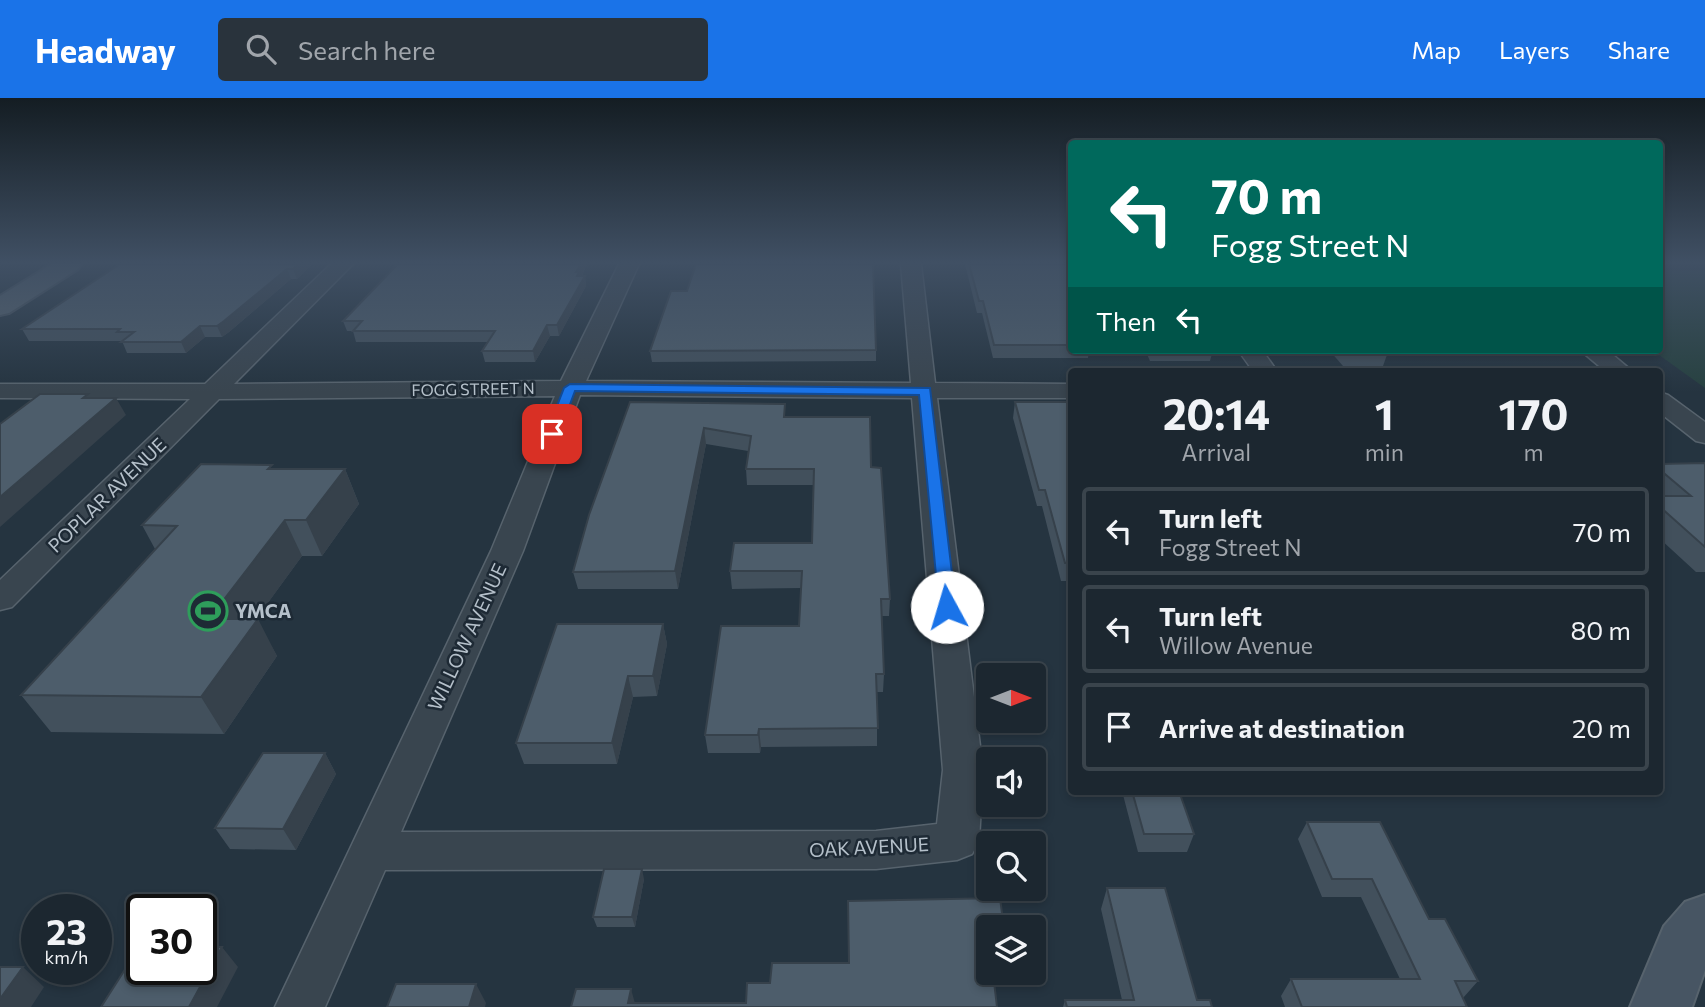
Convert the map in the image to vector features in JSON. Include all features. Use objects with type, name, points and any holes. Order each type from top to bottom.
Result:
[{"type":"main road","points":[[1661,1007],[1685,945],[1705,922]]},
{"type":"street","name":"POPLAR AVENUE","points":[[0,599],[300,306]]},
{"type":"street","name":"WILLOW AVENUE","points":[[300,1007],[507,551],[570,388],[609,306]]},
{"type":"street","name":"OAK AVENUE","points":[[369,851],[876,850],[957,841],[964,770],[916,306]]},
{"type":"street","points":[[1597,354],[1616,368]]},
{"type":"street","name":"FOGG STREET N","points":[[0,391],[213,392],[570,388],[1068,391]]},
{"type":"street","points":[[1663,403],[1705,435]]},
{"type":"green space","points":[[1663,306],[1705,306],[1705,388],[1658,354],[1663,354]]},
{"type":"building","points":[[56,306],[242,306],[217,326],[200,326],[181,342],[121,342],[134,332],[117,332],[120,329],[22,329]]},
{"type":"building","points":[[357,306],[568,306],[557,325],[547,325],[533,351],[482,351],[495,331],[353,331],[362,321],[343,321]]},
{"type":"building","points":[[666,306],[874,306],[876,350],[650,351]]},
{"type":"building","points":[[984,306],[1068,306],[1068,345],[994,345]]},
{"type":"building","points":[[40,394],[88,394],[83,398],[116,398],[0,497],[0,424]]},
{"type":"building","points":[[630,402],[785,404],[784,417],[870,417],[871,467],[881,468],[890,599],[881,599],[884,674],[876,674],[878,728],[759,729],[758,735],[705,735],[721,626],[799,626],[802,571],[730,571],[734,543],[812,543],[814,469],[746,469],[751,436],[704,428],[675,571],[573,572],[589,515]]},
{"type":"building","points":[[1015,402],[1068,402],[1068,563],[1065,563],[1045,490],[1039,490]]},
{"type":"building","points":[[1705,463],[1705,547],[1663,510],[1663,496],[1691,496],[1663,472],[1663,464]]},
{"type":"building","points":[[201,464],[272,465],[268,469],[345,469],[306,520],[285,520],[209,619],[258,619],[201,697],[21,695],[177,526],[142,525]]},
{"type":"building","points":[[557,624],[663,624],[653,676],[628,676],[612,743],[516,743]]},
{"type":"building","points":[[263,753],[325,753],[283,829],[215,828]]},
{"type":"building","points":[[1133,795],[1180,795],[1194,834],[1144,834]]},
{"type":"building","points":[[1307,822],[1380,822],[1429,919],[1445,919],[1478,981],[1455,981],[1467,1007],[1302,1007],[1291,979],[1420,979],[1372,879],[1332,879]]},
{"type":"building","points":[[604,869],[642,869],[632,917],[593,917]]},
{"type":"building","points":[[1107,888],[1165,888],[1197,1000],[1210,1000],[1212,1007],[1067,1007],[1065,1000],[1134,1000]]},
{"type":"building","points":[[976,898],[976,901],[1000,901],[1002,915],[976,915],[976,985],[994,985],[997,1007],[571,1007],[576,989],[631,989],[628,1003],[746,1003],[747,983],[770,983],[772,963],[849,963],[848,901]]},
{"type":"building","points":[[0,967],[21,967],[21,970],[0,999]]},
{"type":"building","points":[[126,968],[126,985],[201,985],[189,1007],[101,1007]]},
{"type":"building","points":[[396,984],[476,984],[469,1007],[387,1007]]},
{"type":"place","name":"YMCA","points":[[208,611]]},
{"type":"route","points":[[552,434],[570,388],[925,391],[947,607]]}]
